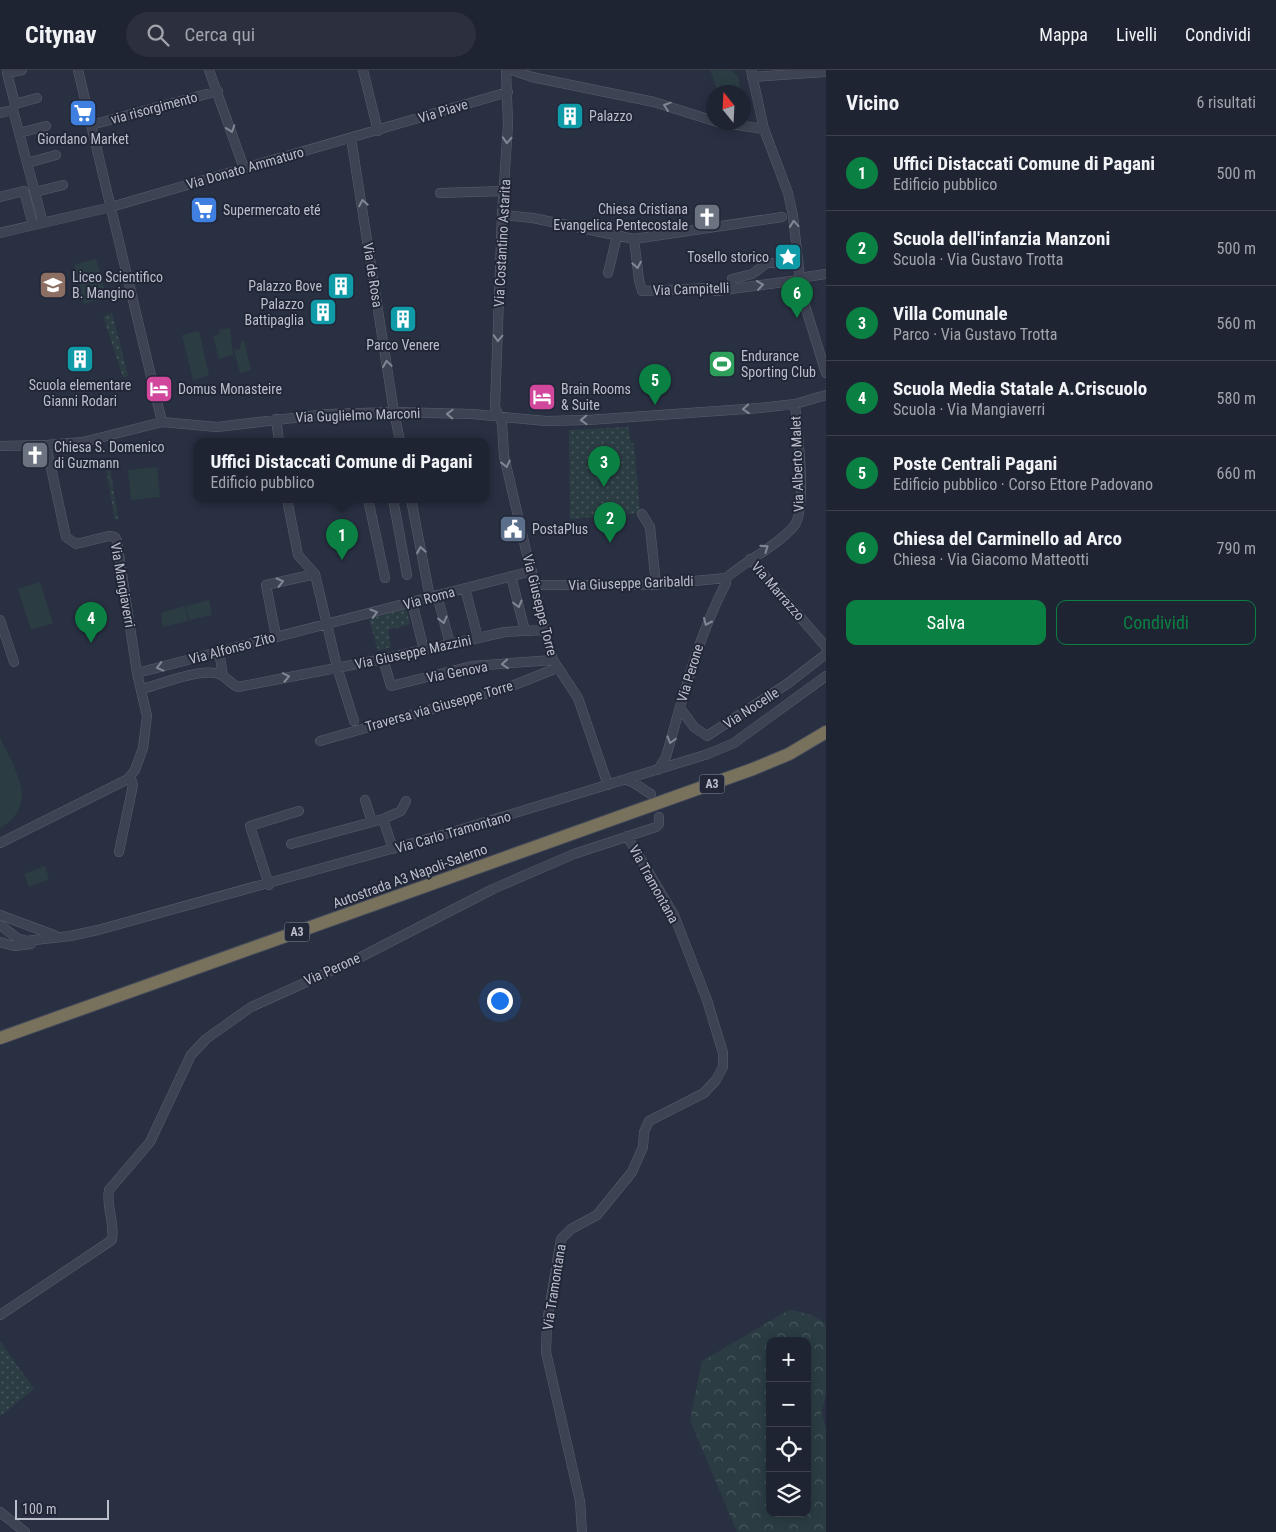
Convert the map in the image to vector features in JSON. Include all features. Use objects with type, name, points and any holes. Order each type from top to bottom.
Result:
[{"type":"highway","name":"Autostrada A3 Napoli-Salerno","points":[[0,1038],[753,769],[789,754],[826,732]]},
{"type":"highway","name":"Autostrada A3 Napoli-Salerno","points":[[0,1047],[737,784],[791,763],[826,743]]},
{"type":"street","points":[[22,70],[7,74],[19,133],[43,223]]},
{"type":"street","points":[[78,70],[162,422]]},
{"type":"street","points":[[209,70],[244,168]]},
{"type":"street","points":[[363,70],[378,131]]},
{"type":"street","name":"Via Costantino Astarita","points":[[498,416],[496,407],[508,92],[506,70]]},
{"type":"street","points":[[512,70],[532,77],[654,102],[706,119]]},
{"type":"street","points":[[826,72],[751,74],[764,129],[788,193],[793,216],[799,279],[807,320],[826,373]]},
{"type":"street","name":"via risorgimento","points":[[91,124],[218,91]]},
{"type":"street","name":"Via Piave","points":[[378,131],[508,92]]},
{"type":"street","points":[[0,113],[37,98]]},
{"type":"street","points":[[19,133],[46,126]]},
{"type":"street","points":[[751,127],[764,129]]},
{"type":"street","name":"Via Donato Ammaturo","points":[[0,233],[111,207],[378,131]]},
{"type":"street","name":"Via de Rosa","points":[[351,138],[399,438]]},
{"type":"street","points":[[27,163],[56,155]]},
{"type":"street","points":[[35,192],[63,185]]},
{"type":"street","points":[[0,197],[24,191],[33,225]]},
{"type":"street","points":[[440,193],[504,191]]},
{"type":"street","points":[[502,215],[533,218],[634,239],[782,218]]},
{"type":"street","points":[[608,273],[617,236]]},
{"type":"street","name":"Via Campitelli","points":[[634,239],[642,291],[710,288],[716,291],[826,274]]},
{"type":"street","points":[[733,288],[732,279],[752,274],[767,263],[797,262]]},
{"type":"street","name":"Via Guglielmo Marconi","points":[[0,446],[46,446],[101,439],[129,429],[162,422],[217,427],[276,419],[394,412],[498,416],[546,422],[794,404],[826,395]]},
{"type":"street","name":"Via Alberto Malet","points":[[726,578],[791,530],[800,518],[801,487],[794,404]]},
{"type":"street","name":"Via Giuseppe Torre","points":[[498,416],[503,428],[504,456],[532,571],[544,630],[555,664],[578,698],[608,785]]},
{"type":"street","points":[[276,419],[279,438]]},
{"type":"street","name":"Via Mangiaverri","points":[[46,446],[66,537],[76,544],[109,536],[115,536],[117,540],[138,673],[146,707],[147,726],[140,760],[130,776]]},
{"type":"street","points":[[142,689],[202,674],[215,673],[223,676],[238,687],[337,667],[315,574],[298,555],[288,503]]},
{"type":"street","points":[[369,503],[385,578]]},
{"type":"street","points":[[394,503],[407,575]]},
{"type":"street","points":[[412,503],[433,597],[450,644]]},
{"type":"street","points":[[642,514],[650,527],[651,585]]},
{"type":"street","name":"Via Marrazzo","points":[[750,559],[826,647]]},
{"type":"street","name":"Via Roma","points":[[326,623],[358,618],[532,571]]},
{"type":"street","points":[[276,636],[266,585],[315,574]]},
{"type":"street","points":[[511,576],[525,631]]},
{"type":"street","name":"Via Giuseppe Garibaldi","points":[[535,585],[651,585],[726,578]]},
{"type":"street","name":"Via Perone","points":[[658,770],[666,757],[706,623],[726,583],[726,578]]},
{"type":"street","points":[[465,588],[478,638]]},
{"type":"street","points":[[412,602],[424,650]]},
{"type":"street","points":[[0,620],[14,662]]},
{"type":"street","name":"Via Alfonso Zito","points":[[138,673],[326,623]]},
{"type":"street","name":"Via Giuseppe Mazzini","points":[[354,721],[337,667],[478,638],[544,630]]},
{"type":"street","points":[[219,651],[223,676]]},
{"type":"street","name":"Via Nocelle","points":[[680,708],[694,727],[706,736],[787,684],[826,654]]},
{"type":"street","name":"Via Genova","points":[[383,659],[390,686],[472,666],[555,664]]},
{"type":"street","name":"Traversa via Giuseppe Torre","points":[[320,740],[509,686],[555,664]]},
{"type":"street","name":"Via Carlo Tramontano","points":[[4,928],[17,938],[26,941],[70,936],[106,928],[393,849],[627,780],[708,754],[734,743],[826,676]]},
{"type":"street","points":[[593,790],[601,783],[604,772],[614,778],[636,782],[643,790],[650,794],[643,775]]},
{"type":"street","points":[[5,843],[120,784],[130,776],[133,785],[119,852]]},
{"type":"street","points":[[365,800],[372,822]]},
{"type":"street","points":[[291,844],[384,819],[401,811],[406,801]]},
{"type":"street","points":[[269,884],[250,826],[299,811]]},
{"type":"street","name":"Via Perone","points":[[0,1315],[112,1240],[114,1229],[107,1200],[110,1190],[150,1142],[191,1055],[224,1026],[251,1007],[355,960],[493,889],[574,854],[656,827],[659,824],[659,817]]},
{"type":"street","points":[[384,819],[393,849]]},
{"type":"street","name":"Via Tramontana","points":[[582,1532],[580,1501],[546,1352],[547,1322],[561,1239],[570,1229],[597,1215],[629,1174],[643,1147],[644,1132],[649,1120],[704,1093],[716,1080],[723,1067],[723,1053],[707,1000],[674,915],[627,836]]},
{"type":"street","points":[[0,916],[58,936]]},
{"type":"street","name":"Via Carlo Tramontano","points":[[4,928],[20,930],[18,922]]},
{"type":"street","name":"Via Carlo Tramontano","points":[[1,943],[7,940],[4,928]]},
{"type":"street","name":"Via Carlo Tramontano","points":[[1,943],[14,946],[25,945],[50,941],[58,936]]},
{"type":"street","points":[[1,1515],[25,1532]]},
{"type":"green space","points":[[710,70],[731,70],[738,76],[740,85],[715,85]]},
{"type":"green space","points":[[96,259],[107,297],[84,304],[74,265]]},
{"type":"green space","points":[[112,313],[128,376],[123,377],[103,316]]},
{"type":"green space","points":[[230,328],[233,355],[219,359],[213,336],[220,334],[219,330]]},
{"type":"green space","points":[[199,331],[209,375],[193,380],[182,335]]},
{"type":"green space","points":[[244,340],[251,370],[240,373],[234,350],[240,349],[241,341]]},
{"type":"green space","points":[[628,427],[631,443],[634,443],[640,513],[570,519],[569,430]]},
{"type":"green space","points":[[109,461],[118,519],[115,520],[105,462]]},
{"type":"green space","points":[[157,467],[160,497],[131,500],[128,470]]},
{"type":"green space","points":[[40,582],[53,623],[31,630],[18,589]]},
{"type":"green space","points":[[209,600],[212,615],[189,620],[186,606]]},
{"type":"green space","points":[[185,606],[188,621],[163,627],[161,613]]},
{"type":"green space","points":[[406,608],[410,624],[388,630],[391,647],[378,651],[369,619]]},
{"type":"green space","points":[[0,738],[17,774],[22,797],[19,808],[12,819],[0,828]]},
{"type":"green space","points":[[45,866],[49,879],[29,887],[24,874]]},
{"type":"green space","points":[[789,1310],[814,1316],[823,1322],[826,1325],[826,1394],[821,1413],[826,1428],[826,1532],[737,1532],[690,1420],[702,1361]]},
{"type":"green space","points":[[0,1341],[34,1389],[0,1416]]},
{"type":"place","name":"Giordano Market","points":[[83,113]]},
{"type":"place","name":"Palazzo","points":[[570,116]]},
{"type":"place","name":"Supermercato eté","points":[[204,210]]},
{"type":"place","name":"Chiesa Cristiana Evangelica Pentecostale","points":[[707,217]]},
{"type":"place","name":"Tosello storico","points":[[788,257]]},
{"type":"place","name":"Liceo Scientifico B. Mangino","points":[[53,285]]},
{"type":"place","name":"Palazzo Bove","points":[[341,286]]},
{"type":"place","name":"Palazzo Battipaglia","points":[[323,312]]},
{"type":"place","name":"Chiesa del Carminello ad Arco","points":[[797,318]]},
{"type":"place","name":"Parco Venere","points":[[403,319]]},
{"type":"place","name":"Scuola elementare Gianni Rodari","points":[[80,359]]},
{"type":"place","name":"Endurance Sporting Club","points":[[722,364]]},
{"type":"place","name":"Domus Monasteire","points":[[159,389]]},
{"type":"place","name":"Brain Rooms & Suite","points":[[542,397]]},
{"type":"place","name":"Poste Centrali Pagani","points":[[655,405]]},
{"type":"place","name":"Chiesa S. Domenico di Guzmann","points":[[35,455]]},
{"type":"place","name":"Villa Comunale","points":[[604,487]]},
{"type":"place","name":"PostaPlus","points":[[513,529]]},
{"type":"place","name":"Scuola dell'infanzia Manzoni","points":[[610,543]]},
{"type":"place","name":"Uffici Distaccati Comune di Pagani","points":[[342,560]]},
{"type":"place","name":"Scuola Media Statale A.Criscuolo","points":[[91,643]]}]
